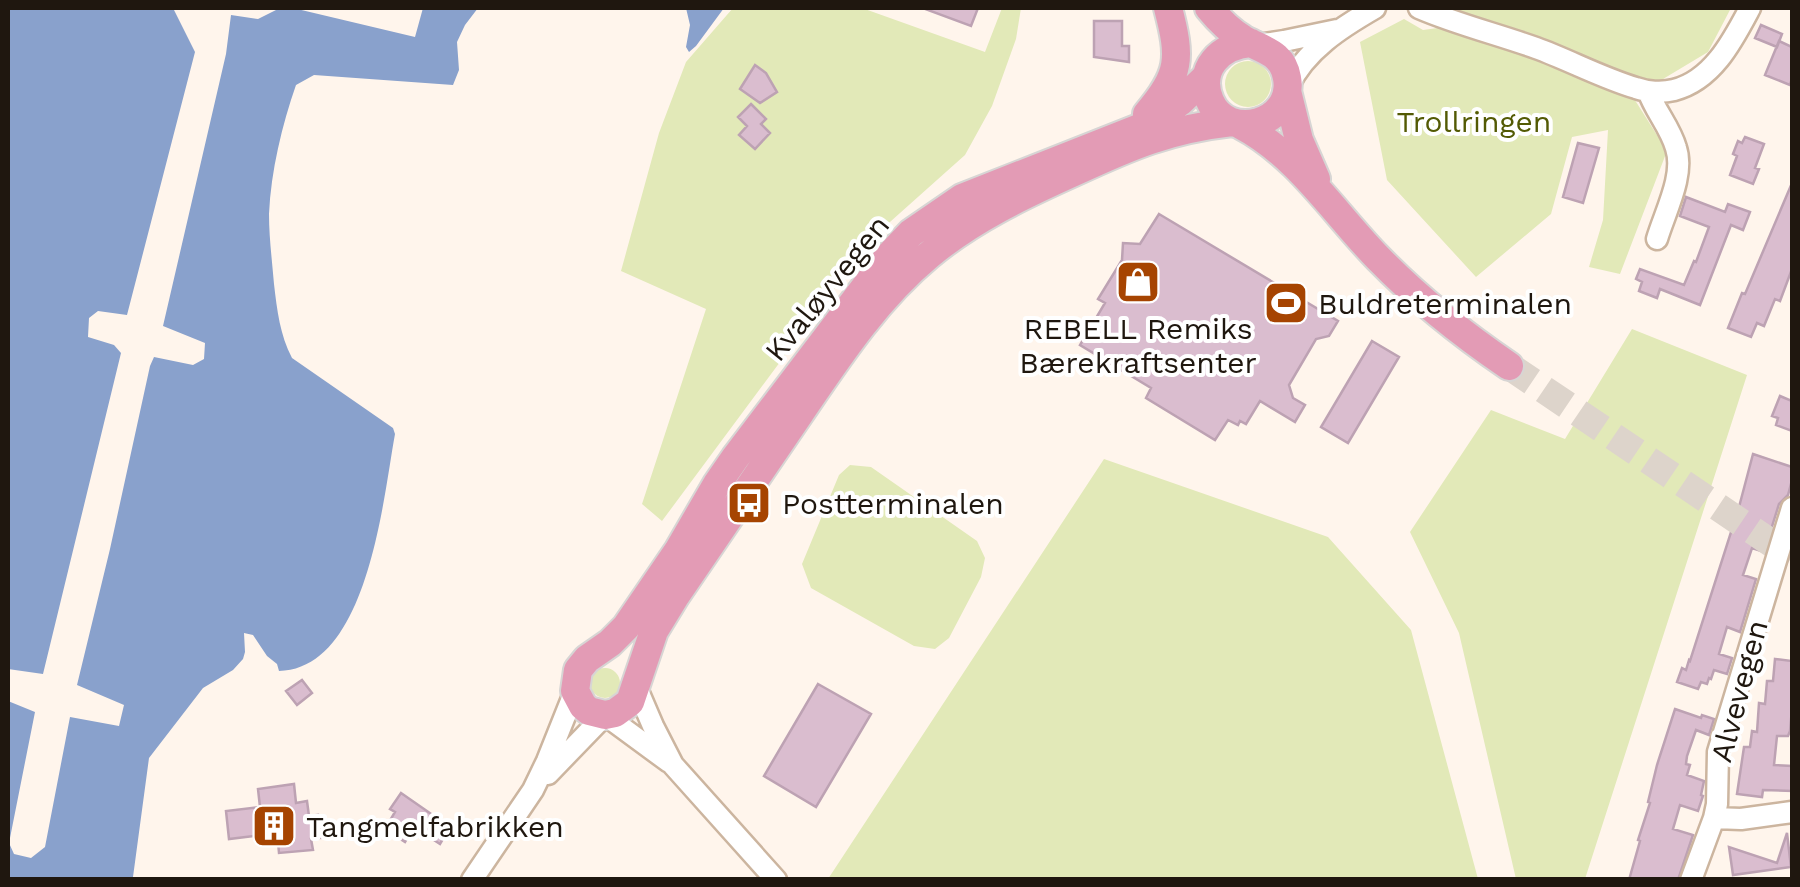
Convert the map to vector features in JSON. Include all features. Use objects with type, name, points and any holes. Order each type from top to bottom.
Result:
[{"type":"main road","points":[[1128,133],[1166,92],[1174,74],[1175,36],[1168,8]]},
{"type":"main road","points":[[1177,8],[1185,18],[1207,73]]},
{"type":"main road","points":[[1208,8],[1239,37],[1276,56],[1283,65],[1299,140],[1322,194]]},
{"type":"main road","points":[[1254,44],[1238,44],[1215,58],[1207,73],[1206,88],[1214,109],[1276,148],[1407,286],[1455,328],[1509,366]]},
{"type":"main road","name":"Kvaløyvegen","points":[[594,656],[626,627],[735,458],[838,320],[910,233],[962,198],[1164,115],[1207,73]]},
{"type":"main road","points":[[1236,123],[1266,120],[1283,103],[1287,89]]},
{"type":"main road","name":"Kvaløyvegen","points":[[635,684],[654,631],[676,595],[820,383],[866,320],[906,275],[954,234],[1025,195],[1153,138],[1206,125],[1236,123]]},
{"type":"main road","points":[[602,654],[618,657],[630,668],[635,684],[623,709],[605,715],[589,711],[575,691],[578,670],[588,659],[602,654]]},
{"type":"street","points":[[1287,89],[1302,64],[1337,30],[1375,8]]},
{"type":"street","points":[[1419,8],[1648,91],[1675,90],[1701,76],[1729,44],[1750,8]]},
{"type":"street","points":[[1254,44],[1337,30]]},
{"type":"street","points":[[1648,91],[1677,151],[1676,174],[1657,239]]},
{"type":"street","name":"Alvevegen","points":[[1691,880],[1717,804],[1718,752],[1792,508]]},
{"type":"street","points":[[635,684],[674,765]]},
{"type":"street","points":[[472,880],[533,790],[575,691]]},
{"type":"street","points":[[533,790],[605,715],[674,765],[776,880]]},
{"type":"street","points":[[1714,818],[1792,812]]},
{"type":"green space","points":[[733,8],[862,8],[985,52],[1002,8],[1021,8],[1016,39],[992,106],[965,155],[872,238],[662,521],[642,504],[706,309],[621,271],[659,133],[686,62]]},
{"type":"green space","name":"Trollringen","points":[[1435,8],[1731,8],[1708,52],[1633,97],[1667,151],[1620,274],[1589,267],[1603,220],[1608,130],[1572,137],[1551,214],[1476,277],[1387,180],[1360,42],[1404,19],[1423,30],[1445,27]]},
{"type":"green space","points":[[1248,61],[1264,68],[1271,84],[1264,100],[1248,107],[1232,100],[1225,84],[1232,68]]},
{"type":"green space","points":[[1632,329],[1747,375],[1585,879],[1516,879],[1459,633],[1410,532],[1491,410],[1565,439]]},
{"type":"green space","points":[[1104,459],[1328,537],[1411,630],[1478,879],[828,879]]},
{"type":"green space","points":[[850,465],[871,467],[977,541],[985,558],[981,577],[949,638],[935,649],[914,646],[811,588],[802,564],[839,475]]},
{"type":"green space","points":[[605,668],[615,673],[620,683],[615,693],[605,698],[595,693],[590,683],[595,673]]},
{"type":"water","points":[[8,8],[173,8],[195,52],[127,315],[98,311],[89,318],[88,337],[114,345],[121,353],[43,674],[8,669]]},
{"type":"water","points":[[280,8],[415,37],[423,8],[478,8],[457,42],[459,70],[453,85],[314,75],[296,85],[275,165],[270,240],[278,313],[292,358],[393,428],[395,434],[366,576],[352,612],[333,642],[309,663],[279,671],[253,635],[244,633],[243,659],[233,670],[203,688],[149,758],[135,879],[8,879],[8,701],[35,712],[9,843],[14,854],[31,858],[45,847],[70,717],[119,726],[124,705],[77,685],[150,366],[154,357],[193,365],[204,359],[205,343],[163,326],[226,54],[231,15],[258,19]]},
{"type":"water","points":[[686,8],[724,8],[689,52],[686,47],[690,25]]},
{"type":"building","points":[[925,8],[978,8],[971,26]]},
{"type":"building","points":[[1094,21],[1122,21],[1122,46],[1129,46],[1129,62],[1094,57]]},
{"type":"building","points":[[1761,25],[1782,34],[1777,47],[1755,38]]},
{"type":"building","points":[[1779,41],[1792,47],[1790,85],[1765,75]]},
{"type":"building","points":[[755,65],[766,73],[777,92],[760,103],[740,89]]},
{"type":"building","points":[[751,104],[766,119],[761,124],[770,133],[755,149],[739,135],[747,126],[738,117]]},
{"type":"building","points":[[1745,137],[1764,144],[1753,184],[1730,175],[1738,141],[1742,143]]},
{"type":"building","points":[[1578,143],[1599,148],[1583,203],[1563,197]]},
{"type":"building","points":[[1792,183],[1792,269],[1780,301],[1775,299],[1764,326],[1757,323],[1751,337],[1728,328]]},
{"type":"building","points":[[1686,197],[1725,212],[1728,204],[1750,212],[1743,230],[1731,225],[1700,305],[1660,289],[1657,298],[1639,291],[1642,282],[1636,279],[1640,269],[1684,285],[1709,227],[1680,216]]},
{"type":"building","points":[[1159,214],[1338,321],[1329,336],[1316,339],[1289,385],[1293,398],[1305,405],[1295,422],[1260,401],[1246,424],[1228,420],[1215,440],[1146,398],[1151,388],[1080,345],[1105,303],[1098,299],[1122,260],[1123,243],[1140,244]]},
{"type":"building","points":[[1372,341],[1399,357],[1348,443],[1321,427]]},
{"type":"building","points":[[1780,396],[1792,401],[1792,431],[1776,425],[1778,418],[1772,416]]},
{"type":"building","points":[[1753,454],[1792,467],[1792,480],[1788,495],[1779,504],[1764,552],[1752,548],[1743,575],[1756,579],[1740,632],[1727,627],[1719,654],[1732,658],[1727,674],[1714,670],[1707,684],[1701,682],[1698,689],[1677,682],[1682,668],[1686,670],[1690,661]]},
{"type":"building","points":[[1775,659],[1792,661],[1790,731],[1788,736],[1777,736],[1774,765],[1792,766],[1792,791],[1763,790],[1762,797],[1737,794],[1744,747],[1750,747],[1752,731],[1757,732],[1759,703],[1765,704],[1767,681],[1773,681]]},
{"type":"building","points":[[302,680],[312,693],[297,705],[286,691]]},
{"type":"building","points":[[818,684],[871,714],[816,807],[764,776]]},
{"type":"building","points":[[1675,709],[1714,719],[1709,735],[1696,730],[1687,756],[1687,775],[1704,781],[1698,811],[1680,805],[1673,829],[1693,835],[1678,880],[1629,880],[1657,765]]},
{"type":"building","name":"Tangmelfabrikken","points":[[294,784],[296,803],[307,801],[309,816],[318,815],[321,838],[311,839],[313,850],[279,853],[278,842],[263,843],[262,835],[229,839],[226,811],[260,807],[258,789]]},
{"type":"building","points":[[401,793],[450,827],[440,844],[414,827],[405,842],[385,829],[395,812],[390,809]]},
{"type":"building","points":[[1787,833],[1791,867],[1733,875],[1729,847],[1777,863]]},
{"type":"tunnel","points":[[1509,366],[1792,557]]},
{"type":"place","name":"REBELL Remiks Bærekraftsenter","points":[[1138,282]]},
{"type":"place","name":"Buldreterminalen","points":[[1286,303]]},
{"type":"place","name":"Postterminalen","points":[[749,503]]},
{"type":"place","name":"Tangmelfabrikken","points":[[274,826]]}]
